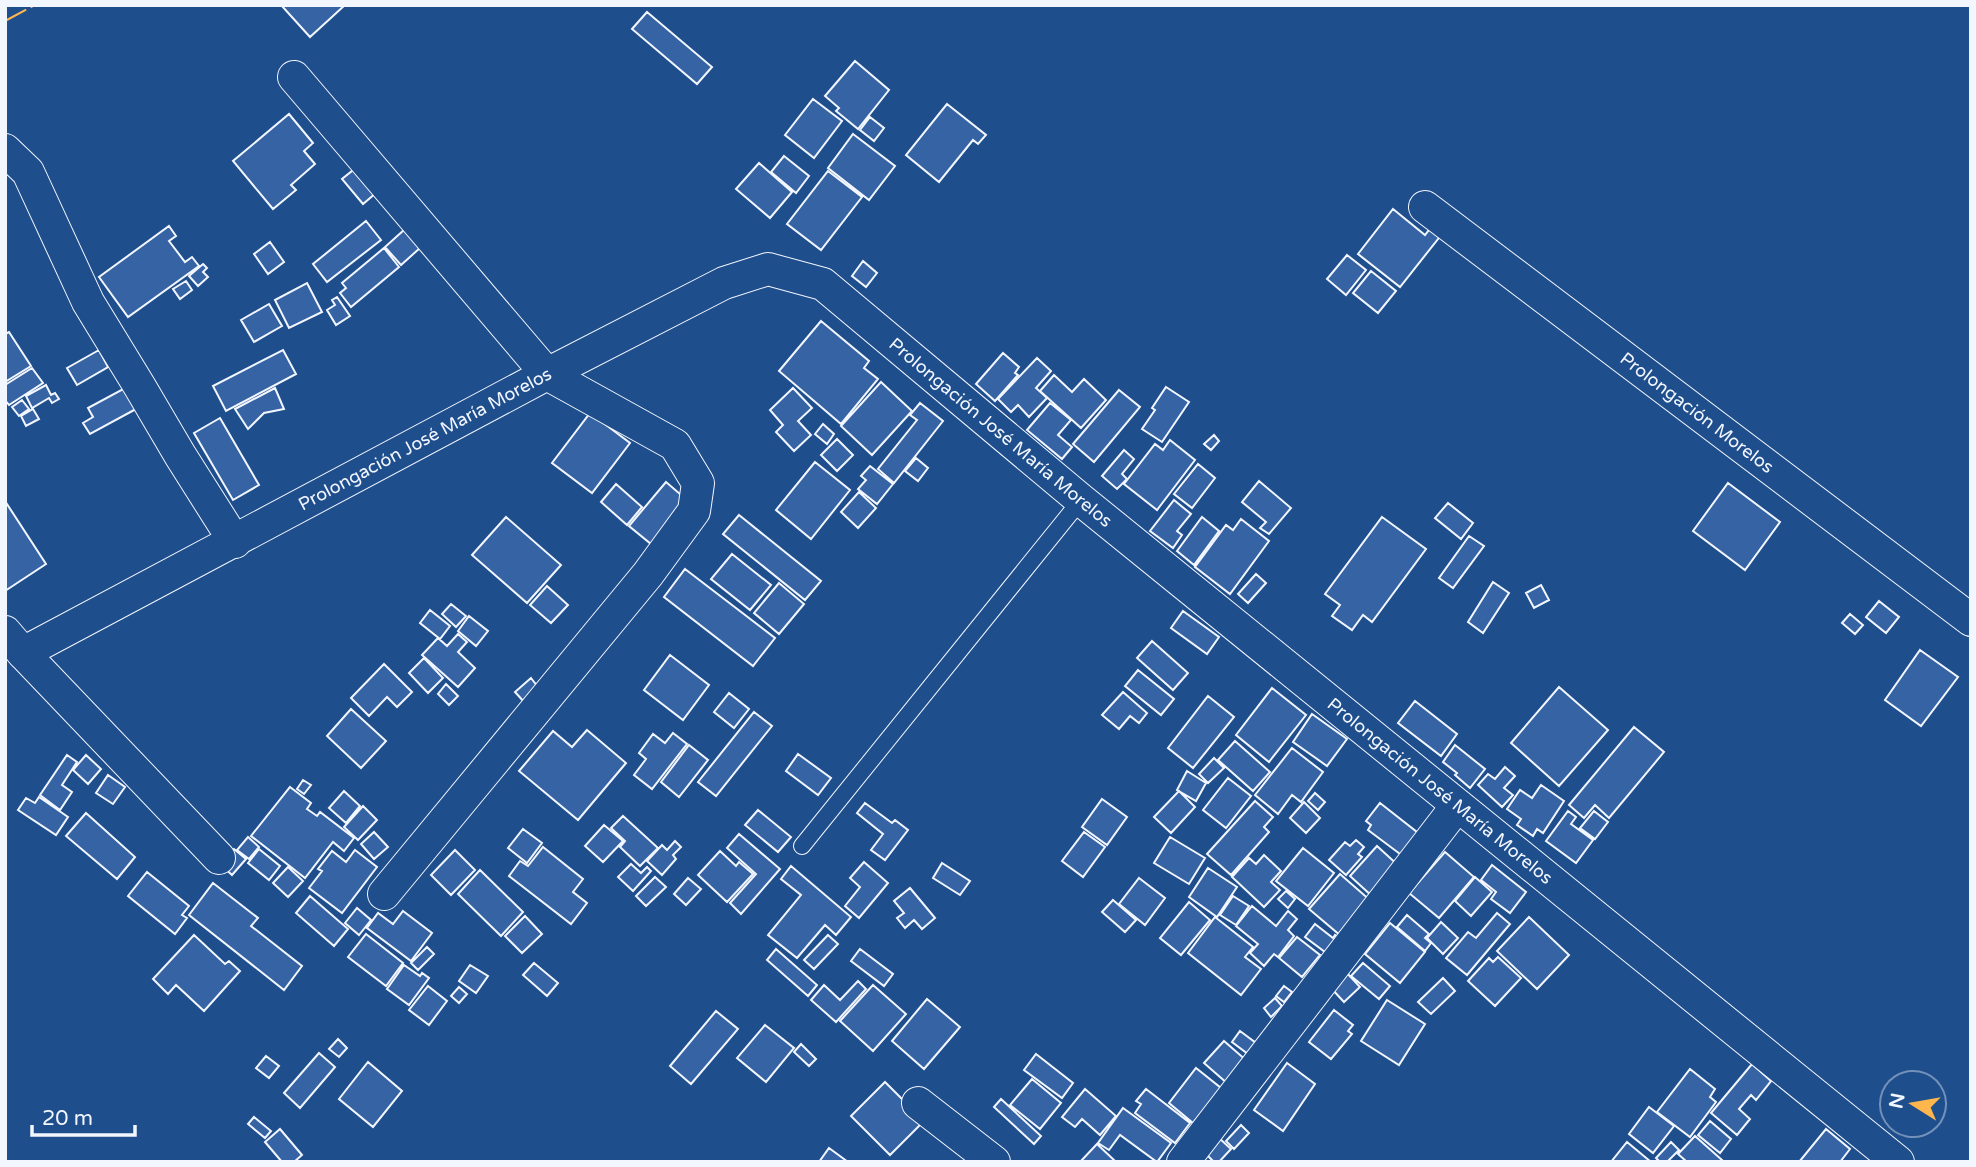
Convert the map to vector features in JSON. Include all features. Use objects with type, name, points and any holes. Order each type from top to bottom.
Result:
[{"type":"street","points":[[294,77],[547,374],[675,445],[698,482],[694,510],[648,573],[384,894]]},
{"type":"street","points":[[5,150],[28,172],[88,302],[235,542]]},
{"type":"street","name":"Prolongación Morelos","points":[[1425,207],[1971,620]]},
{"type":"street","name":"Prolongación José María Morelos","points":[[14,643],[235,542],[724,282],[768,269],[823,284],[1081,500],[1898,1162]]},
{"type":"street","points":[[14,643],[219,858]]},
{"type":"street","points":[[1183,1162],[1457,806]]},
{"type":"street","points":[[918,1103],[994,1162]]},
{"type":"lane","points":[[802,846],[1081,500]]},
{"type":"building","points":[[281,5],[345,5],[310,37]]},
{"type":"building","points":[[647,12],[712,67],[697,84],[632,29]]},
{"type":"building","points":[[855,61],[889,90],[858,129],[836,111],[839,108],[825,96]]},
{"type":"building","points":[[813,99],[842,121],[814,158],[785,135]]},
{"type":"building","points":[[947,104],[986,135],[978,144],[973,140],[939,182],[906,155]]},
{"type":"building","points":[[289,114],[313,143],[304,151],[315,164],[291,185],[296,190],[273,209],[233,161]]},
{"type":"building","points":[[870,117],[884,128],[874,141],[860,130]]},
{"type":"building","points":[[853,134],[895,166],[869,200],[828,168]]},
{"type":"building","points":[[784,156],[809,176],[796,193],[771,172]]},
{"type":"building","points":[[362,163],[383,187],[363,204],[342,179]]},
{"type":"building","points":[[759,163],[792,192],[770,218],[736,189]]},
{"type":"building","points":[[828,171],[862,197],[821,250],[787,224]]},
{"type":"building","points":[[1393,209],[1425,235],[1432,226],[1442,234],[1400,287],[1358,254]]},
{"type":"building","points":[[366,221],[381,240],[327,282],[313,264]]},
{"type":"building","points":[[414,221],[430,239],[401,265],[385,247]]},
{"type":"building","points":[[169,226],[176,236],[169,241],[185,262],[192,257],[199,266],[128,317],[99,277]]},
{"type":"building","points":[[270,242],[284,262],[268,274],[254,254]]},
{"type":"building","points":[[384,248],[399,267],[351,307],[340,293],[346,288],[342,283]]},
{"type":"building","points":[[1347,255],[1366,270],[1346,295],[1327,279]]},
{"type":"building","points":[[863,261],[877,273],[866,287],[852,276]]},
{"type":"building","points":[[203,264],[207,268],[203,272],[208,277],[198,286],[189,276]]},
{"type":"building","points":[[1371,271],[1396,291],[1378,313],[1353,293]]},
{"type":"building","points":[[186,281],[192,290],[180,299],[173,289]]},
{"type":"building","points":[[307,283],[322,312],[289,328],[275,300]]},
{"type":"building","points":[[337,297],[350,316],[336,325],[327,310],[335,305],[332,300]]},
{"type":"building","points":[[269,304],[282,326],[254,342],[241,320]]},
{"type":"building","points":[[821,321],[869,361],[864,368],[878,379],[841,424],[779,371]]},
{"type":"building","points":[[9,332],[31,366],[5,382],[5,334]]},
{"type":"building","points":[[99,350],[108,367],[77,385],[67,368]]},
{"type":"building","points":[[283,350],[296,374],[226,411],[213,386]]},
{"type":"building","points":[[1003,353],[1019,367],[1015,373],[1018,375],[995,401],[976,384]]},
{"type":"building","points":[[1037,358],[1051,371],[1036,388],[1047,398],[1029,417],[1018,405],[1011,412],[998,399]]},
{"type":"building","points":[[32,368],[43,383],[9,405],[5,400],[5,385]]},
{"type":"building","points":[[1054,375],[1072,392],[1084,379],[1106,400],[1081,428],[1040,391]]},
{"type":"building","points":[[881,382],[912,411],[872,455],[841,426]]},
{"type":"building","points":[[46,385],[51,395],[55,393],[59,399],[52,403],[49,398],[32,408],[26,396]]},
{"type":"building","points":[[1166,387],[1189,402],[1162,442],[1142,429]]},
{"type":"building","points":[[125,388],[136,409],[90,434],[83,423],[93,417],[88,408]]},
{"type":"building","points":[[275,388],[284,409],[264,413],[248,429],[235,409]]},
{"type":"building","points":[[793,388],[812,408],[798,421],[811,435],[794,451],[776,432],[783,425],[770,410]]},
{"type":"building","points":[[1119,390],[1140,407],[1094,462],[1073,444]]},
{"type":"building","points":[[22,400],[29,409],[19,416],[12,407]]},
{"type":"building","points":[[920,403],[943,421],[894,483],[878,469],[917,420],[910,415]]},
{"type":"building","points":[[1050,403],[1071,420],[1058,435],[1072,447],[1062,459],[1027,430]]},
{"type":"building","points":[[33,409],[39,419],[26,426],[21,416]]},
{"type":"building","points":[[590,413],[630,443],[592,493],[552,463]]},
{"type":"building","points":[[220,418],[259,485],[233,500],[194,433]]},
{"type":"building","points":[[823,424],[834,434],[827,444],[815,434]]},
{"type":"building","points":[[1214,435],[1219,441],[1211,450],[1204,444]]},
{"type":"building","points":[[837,439],[853,455],[837,471],[821,455]]},
{"type":"building","points":[[1170,440],[1195,460],[1157,510],[1124,484],[1155,444],[1163,450]]},
{"type":"building","points":[[1124,450],[1134,459],[1122,474],[1127,479],[1117,489],[1102,476]]},
{"type":"building","points":[[916,458],[928,468],[918,481],[905,471]]},
{"type":"building","points":[[815,462],[850,490],[811,539],[776,510]]},
{"type":"building","points":[[1198,464],[1215,478],[1192,508],[1174,494]]},
{"type":"building","points":[[870,466],[893,484],[877,504],[858,489],[866,480],[861,476]]},
{"type":"building","points":[[1259,481],[1291,508],[1269,534],[1260,528],[1266,522],[1242,502]]},
{"type":"building","points":[[666,482],[687,500],[651,544],[629,526]]},
{"type":"building","points":[[1728,483],[1780,522],[1745,570],[1693,531]]},
{"type":"building","points":[[616,484],[642,507],[627,525],[601,502]]},
{"type":"building","points":[[859,492],[876,508],[858,528],[841,512]]},
{"type":"building","points":[[1174,500],[1191,514],[1177,531],[1182,535],[1173,548],[1150,531]]},
{"type":"building","points":[[5,501],[46,564],[5,591]]},
{"type":"building","points":[[1448,503],[1473,523],[1461,539],[1435,518]]},
{"type":"building","points":[[739,515],[821,581],[805,600],[723,534]]},
{"type":"building","points":[[506,517],[561,565],[527,603],[472,555]]},
{"type":"building","points":[[1202,517],[1219,531],[1194,565],[1177,551]]},
{"type":"building","points":[[1382,517],[1426,549],[1372,622],[1363,615],[1352,630],[1332,616],[1340,605],[1325,594]]},
{"type":"building","points":[[1241,519],[1269,541],[1230,594],[1195,567],[1226,525],[1233,530]]},
{"type":"building","points":[[1469,536],[1484,546],[1453,588],[1439,578]]},
{"type":"building","points":[[732,554],[771,585],[750,610],[711,579]]},
{"type":"building","points":[[685,569],[775,638],[753,666],[664,597]]},
{"type":"building","points":[[1256,574],[1266,583],[1248,603],[1238,594]]},
{"type":"building","points":[[1493,582],[1509,593],[1483,633],[1468,622]]},
{"type":"building","points":[[779,583],[804,604],[779,634],[754,613]]},
{"type":"building","points":[[1541,585],[1549,600],[1534,608],[1526,593]]},
{"type":"building","points":[[547,586],[568,605],[551,623],[530,605]]},
{"type":"building","points":[[1879,601],[1899,617],[1886,633],[1866,617]]},
{"type":"building","points":[[451,604],[466,616],[456,627],[442,614]]},
{"type":"building","points":[[430,610],[450,626],[440,639],[420,623]]},
{"type":"building","points":[[1183,611],[1219,637],[1207,654],[1171,628]]},
{"type":"building","points":[[1850,614],[1863,625],[1855,634],[1842,623]]},
{"type":"building","points":[[469,616],[488,631],[476,646],[458,631]]},
{"type":"building","points":[[458,634],[467,642],[458,652],[475,668],[458,687],[422,655],[438,638],[447,646]]},
{"type":"building","points":[[1152,641],[1188,673],[1173,690],[1137,658]]},
{"type":"building","points":[[1920,650],[1958,677],[1921,726],[1885,700]]},
{"type":"building","points":[[670,655],[709,685],[683,720],[644,690]]},
{"type":"building","points":[[424,658],[443,678],[428,693],[409,673]]},
{"type":"building","points":[[384,664],[412,692],[397,707],[387,697],[369,716],[351,698]]},
{"type":"building","points":[[1138,670],[1174,699],[1161,715],[1125,686]]},
{"type":"building","points":[[531,678],[541,691],[526,704],[515,692]]},
{"type":"building","points":[[446,684],[458,696],[449,705],[438,694]]},
{"type":"building","points":[[1559,687],[1608,730],[1559,786],[1511,743]]},
{"type":"building","points":[[1272,688],[1306,715],[1269,762],[1236,735]]},
{"type":"building","points":[[1123,692],[1147,713],[1139,723],[1130,716],[1119,729],[1102,715]]},
{"type":"building","points":[[729,693],[749,709],[734,728],[714,712]]},
{"type":"building","points":[[1208,696],[1234,717],[1193,768],[1168,748]]},
{"type":"building","points":[[1415,701],[1457,734],[1441,756],[1398,723]]},
{"type":"building","points":[[351,709],[386,741],[361,768],[327,736]]},
{"type":"building","points":[[754,712],[772,726],[716,796],[698,782]]},
{"type":"building","points":[[1312,714],[1347,739],[1327,766],[1293,742]]},
{"type":"building","points":[[1634,727],[1664,752],[1609,818],[1595,805],[1584,818],[1569,805]]},
{"type":"building","points":[[587,730],[626,763],[578,820],[519,771],[553,731],[572,747]]},
{"type":"building","points":[[673,733],[687,744],[652,789],[634,775],[646,759],[639,753],[653,734],[665,743]]},
{"type":"building","points":[[1235,741],[1270,772],[1253,791],[1218,760]]},
{"type":"building","points":[[689,745],[708,760],[679,797],[661,782]]},
{"type":"building","points":[[1455,745],[1485,769],[1470,788],[1443,762]]},
{"type":"building","points":[[1292,748],[1323,772],[1301,802],[1292,795],[1278,814],[1255,795]]},
{"type":"building","points":[[798,754],[831,778],[818,795],[786,771]]},
{"type":"building","points":[[67,755],[77,762],[62,785],[72,792],[60,810],[40,795]]},
{"type":"building","points":[[86,755],[101,769],[88,784],[73,770]]},
{"type":"building","points":[[1214,758],[1224,768],[1208,783],[1199,774]]},
{"type":"building","points":[[1505,767],[1515,776],[1504,788],[1513,795],[1502,807],[1478,785],[1488,774],[1495,779]]},
{"type":"building","points":[[1187,771],[1206,783],[1196,801],[1177,790]]},
{"type":"building","points":[[108,775],[125,787],[113,804],[96,793]]},
{"type":"building","points":[[1228,778],[1251,796],[1226,828],[1203,810]]},
{"type":"building","points":[[303,780],[311,785],[304,794],[297,789]]},
{"type":"building","points":[[1541,785],[1564,801],[1543,833],[1537,829],[1533,836],[1517,825],[1521,819],[1507,809],[1520,790],[1532,798]]},
{"type":"building","points":[[290,787],[311,803],[307,809],[317,816],[320,812],[354,838],[344,851],[333,842],[305,878],[251,836]]},
{"type":"building","points":[[344,791],[360,806],[346,823],[329,808]]},
{"type":"building","points":[[1179,791],[1195,807],[1171,833],[1154,817]]},
{"type":"building","points":[[1315,793],[1325,802],[1318,810],[1308,801]]},
{"type":"building","points":[[39,797],[68,817],[56,835],[18,810],[26,798],[35,803]]},
{"type":"building","points":[[1102,799],[1127,817],[1107,845],[1082,827]]},
{"type":"building","points":[[1255,801],[1273,817],[1264,827],[1269,832],[1231,875],[1207,854]]},
{"type":"building","points":[[1304,802],[1320,818],[1306,833],[1290,818]]},
{"type":"building","points":[[865,803],[892,823],[895,820],[908,830],[885,860],[871,850],[883,834],[857,813]]},
{"type":"building","points":[[1380,803],[1422,836],[1404,857],[1368,830],[1371,825],[1366,821]]},
{"type":"building","points":[[363,806],[377,820],[358,840],[344,827]]},
{"type":"building","points":[[758,810],[791,837],[778,852],[745,825]]},
{"type":"building","points":[[1568,811],[1576,817],[1571,824],[1593,840],[1576,863],[1546,841]]},
{"type":"building","points":[[1594,811],[1608,822],[1595,839],[1580,828]]},
{"type":"building","points":[[86,813],[135,857],[117,879],[66,836]]},
{"type":"building","points":[[623,816],[658,848],[640,866],[620,847],[625,841],[611,828]]},
{"type":"building","points":[[604,825],[623,841],[603,862],[585,846]]},
{"type":"building","points":[[523,829],[542,843],[527,863],[508,848]]},
{"type":"building","points":[[374,832],[388,847],[374,859],[361,844]]},
{"type":"building","points":[[1084,832],[1105,847],[1083,877],[1062,861]]},
{"type":"building","points":[[739,834],[780,869],[741,914],[730,903],[756,874],[727,848]]},
{"type":"building","points":[[248,837],[259,847],[249,859],[237,850]]},
{"type":"building","points":[[1170,837],[1205,858],[1189,884],[1154,863]]},
{"type":"building","points":[[1356,840],[1364,847],[1358,854],[1362,857],[1346,875],[1329,860],[1345,842],[1350,846]]},
{"type":"building","points":[[675,841],[681,847],[673,855],[676,859],[662,875],[647,861],[662,845],[667,850]]},
{"type":"building","points":[[1377,846],[1400,867],[1373,897],[1350,876]]},
{"type":"building","points":[[543,847],[583,879],[573,892],[587,903],[571,924],[509,876],[520,861],[528,866]]},
{"type":"building","points":[[1303,848],[1334,873],[1308,906],[1276,881]]},
{"type":"building","points":[[234,849],[246,859],[232,875],[220,864]]},
{"type":"building","points":[[259,849],[280,866],[269,880],[248,863]]},
{"type":"building","points":[[355,850],[377,867],[342,913],[309,888],[322,871],[318,869],[332,851],[346,862]]},
{"type":"building","points":[[455,850],[475,870],[451,895],[431,875]]},
{"type":"building","points":[[720,851],[736,866],[739,862],[753,874],[727,902],[698,875]]},
{"type":"building","points":[[1445,852],[1474,877],[1439,918],[1409,893]]},
{"type":"building","points":[[1264,855],[1281,871],[1271,882],[1280,890],[1264,907],[1232,877],[1249,858],[1256,864]]},
{"type":"building","points":[[864,862],[888,883],[859,918],[845,906],[860,887],[850,878]]},
{"type":"building","points":[[942,863],[970,881],[960,895],[933,878]]},
{"type":"building","points":[[631,864],[641,873],[647,867],[651,871],[633,891],[618,877]]},
{"type":"building","points":[[1492,865],[1526,892],[1510,913],[1491,899],[1496,892],[1481,880]]},
{"type":"building","points":[[791,866],[851,917],[836,935],[825,925],[797,958],[768,935],[801,895],[781,879]]},
{"type":"building","points":[[288,867],[303,881],[288,897],[273,883]]},
{"type":"building","points":[[1208,868],[1237,887],[1217,917],[1189,897]]},
{"type":"building","points":[[480,870],[523,912],[501,936],[458,894]]},
{"type":"building","points":[[147,872],[189,906],[182,915],[187,918],[175,934],[128,896]]},
{"type":"building","points":[[1340,874],[1371,901],[1341,936],[1309,909]]},
{"type":"building","points":[[655,877],[666,887],[646,906],[636,896]]},
{"type":"building","points":[[1475,877],[1492,892],[1471,916],[1455,901]]},
{"type":"building","points":[[688,878],[701,889],[686,905],[674,894]]},
{"type":"building","points":[[1139,878],[1165,898],[1145,925],[1119,904]]},
{"type":"building","points":[[213,883],[258,918],[251,926],[302,966],[284,990],[189,915]]},
{"type":"building","points":[[910,888],[935,918],[922,929],[914,920],[905,928],[897,918],[904,913],[894,901]]},
{"type":"building","points":[[1286,891],[1295,899],[1288,908],[1278,899]]},
{"type":"building","points":[[310,896],[348,929],[334,946],[296,913]]},
{"type":"building","points":[[1233,896],[1249,906],[1236,925],[1220,915]]},
{"type":"building","points":[[1113,900],[1136,920],[1125,932],[1102,912]]},
{"type":"building","points":[[1189,902],[1210,920],[1181,955],[1160,938]]},
{"type":"building","points":[[1252,906],[1276,926],[1288,911],[1297,919],[1288,930],[1294,936],[1278,957],[1274,954],[1264,966],[1250,953],[1258,944],[1236,926]]},
{"type":"building","points":[[357,908],[371,920],[359,935],[345,923]]},
{"type":"building","points":[[403,911],[432,933],[411,961],[367,928],[378,913],[393,924]]},
{"type":"building","points":[[1497,913],[1510,924],[1467,975],[1446,958],[1468,932],[1476,938]]},
{"type":"building","points":[[1407,915],[1429,934],[1425,938],[1431,943],[1425,951],[1397,927]]},
{"type":"building","points":[[525,916],[542,934],[522,953],[505,936]]},
{"type":"building","points":[[1215,917],[1253,947],[1245,957],[1261,969],[1241,995],[1188,953]]},
{"type":"building","points":[[1529,917],[1569,955],[1537,989],[1497,951]]},
{"type":"building","points":[[1441,922],[1458,938],[1443,954],[1427,938]]},
{"type":"building","points":[[1390,923],[1425,952],[1400,983],[1365,954]]},
{"type":"building","points":[[1315,924],[1333,938],[1335,935],[1343,941],[1325,952],[1305,937]]},
{"type":"building","points":[[366,934],[403,963],[386,986],[348,957]]},
{"type":"building","points":[[194,935],[225,964],[229,961],[240,971],[204,1011],[176,985],[168,994],[153,979]]},
{"type":"building","points":[[828,935],[838,944],[814,969],[804,960]]},
{"type":"building","points":[[1297,937],[1320,955],[1302,977],[1279,958]]},
{"type":"building","points":[[427,947],[434,954],[418,970],[411,963]]},
{"type":"building","points":[[776,949],[817,985],[808,996],[767,960]]},
{"type":"building","points":[[860,949],[893,974],[884,986],[851,961]]},
{"type":"building","points":[[1498,957],[1521,978],[1495,1006],[1468,981],[1489,958],[1493,962]]},
{"type":"building","points":[[534,963],[558,983],[547,996],[523,975]]},
{"type":"building","points":[[1363,963],[1390,986],[1379,999],[1351,976]]},
{"type":"building","points":[[404,965],[420,976],[422,973],[429,978],[409,1005],[387,989]]},
{"type":"building","points":[[470,965],[488,976],[476,993],[459,981]]},
{"type":"building","points":[[1346,972],[1360,987],[1344,1002],[1330,987]]},
{"type":"building","points":[[1443,978],[1455,991],[1431,1014],[1418,1002]]},
{"type":"building","points":[[858,981],[866,989],[836,1022],[811,1000],[824,985],[840,1000]]},
{"type":"building","points":[[873,985],[906,1014],[873,1051],[840,1021]]},
{"type":"building","points":[[428,986],[447,1001],[429,1025],[409,1010]]},
{"type":"building","points":[[1284,986],[1292,992],[1284,1002],[1276,996]]},
{"type":"building","points":[[459,987],[467,994],[459,1003],[451,996]]},
{"type":"building","points":[[1275,998],[1282,1006],[1271,1017],[1264,1008]]},
{"type":"building","points":[[927,999],[960,1027],[924,1069],[892,1041]]},
{"type":"building","points":[[1387,1000],[1425,1024],[1399,1065],[1361,1041]]},
{"type":"building","points":[[1334,1010],[1353,1025],[1348,1031],[1352,1034],[1331,1059],[1309,1042]]},
{"type":"building","points":[[716,1011],[738,1029],[691,1084],[670,1066]]},
{"type":"building","points":[[765,1025],[794,1048],[766,1082],[737,1058]]},
{"type":"building","points":[[1240,1031],[1256,1043],[1248,1054],[1232,1042]]},
{"type":"building","points":[[338,1039],[347,1048],[339,1057],[329,1049]]},
{"type":"building","points":[[1224,1041],[1247,1061],[1228,1084],[1204,1063]]},
{"type":"building","points":[[801,1044],[816,1059],[809,1066],[794,1052]]},
{"type":"building","points":[[319,1053],[335,1067],[300,1108],[284,1093]]},
{"type":"building","points":[[1036,1054],[1073,1083],[1062,1098],[1024,1070]]},
{"type":"building","points":[[266,1056],[279,1066],[269,1078],[256,1068]]},
{"type":"building","points":[[368,1062],[402,1091],[373,1127],[339,1099]]},
{"type":"building","points":[[1287,1063],[1315,1084],[1283,1131],[1254,1110]]},
{"type":"building","points":[[1752,1064],[1771,1081],[1756,1100],[1751,1095],[1739,1109],[1750,1119],[1737,1135],[1711,1113]]},
{"type":"building","points":[[1196,1068],[1221,1088],[1193,1123],[1169,1103]]},
{"type":"building","points":[[1690,1069],[1715,1089],[1710,1097],[1716,1102],[1690,1137],[1657,1112]]},
{"type":"building","points":[[1032,1079],[1061,1103],[1040,1129],[1010,1105]]},
{"type":"building","points":[[885,1082],[924,1121],[890,1155],[851,1116]]},
{"type":"building","points":[[1085,1089],[1116,1116],[1100,1135],[1082,1119],[1075,1127],[1062,1117]]},
{"type":"building","points":[[1146,1089],[1190,1123],[1175,1143],[1135,1113],[1141,1104],[1136,1101]]},
{"type":"building","points":[[1001,1099],[1041,1136],[1034,1144],[994,1107]]},
{"type":"building","points":[[1649,1107],[1674,1126],[1653,1153],[1629,1134]]},
{"type":"building","points":[[1123,1108],[1171,1143],[1157,1162],[1120,1135],[1109,1150],[1098,1143]]},
{"type":"building","points":[[254,1117],[271,1131],[265,1138],[248,1124]]},
{"type":"building","points":[[1710,1121],[1731,1139],[1720,1153],[1698,1135]]},
{"type":"building","points":[[1241,1125],[1249,1133],[1234,1149],[1226,1141]]},
{"type":"building","points":[[280,1129],[302,1155],[294,1162],[282,1162],[265,1142]]},
{"type":"building","points":[[1826,1129],[1850,1149],[1840,1162],[1799,1162]]},
{"type":"building","points":[[1695,1136],[1722,1160],[1687,1162],[1678,1154]]},
{"type":"building","points":[[1218,1137],[1231,1149],[1219,1162],[1214,1162],[1204,1152]]},
{"type":"building","points":[[1627,1142],[1651,1162],[1611,1162]]},
{"type":"building","points":[[1671,1142],[1679,1150],[1667,1162],[1660,1162],[1656,1158]]},
{"type":"building","points":[[1097,1144],[1114,1160],[1080,1162]]},
{"type":"building","points":[[829,1148],[848,1162],[819,1162]]},
{"type":"power","points":[[5,21],[35,5]]}]
